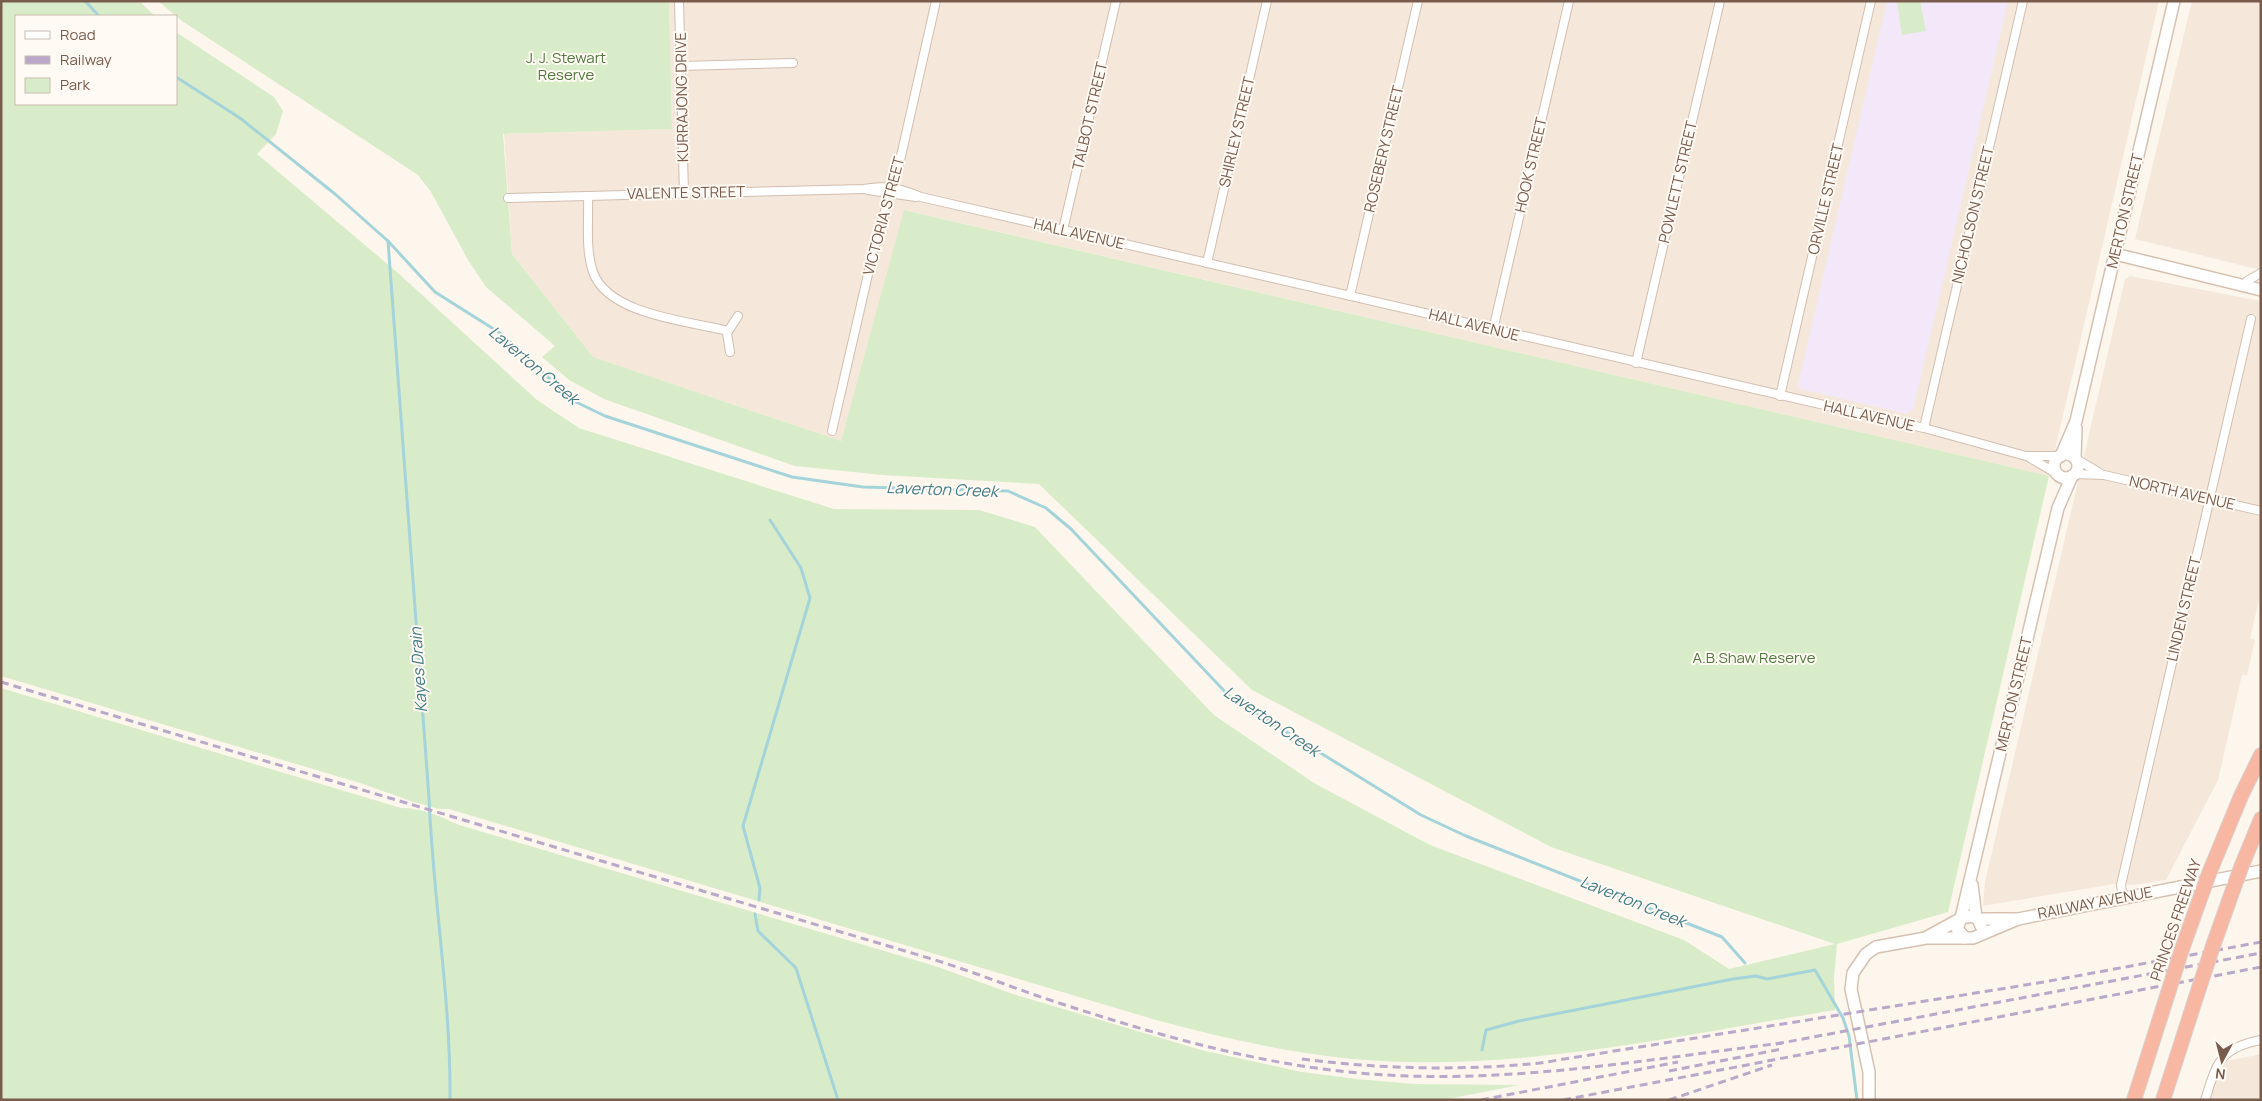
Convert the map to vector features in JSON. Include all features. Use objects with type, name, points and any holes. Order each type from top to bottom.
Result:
[{"type":"highway","name":"PRINCES FREEWAY","points":[[2134,1100],[2182,949],[2203,890],[2240,796],[2260,756]]},
{"type":"highway","points":[[2163,1100],[2214,943],[2261,819]]},
{"type":"street","name":"KURRAJONG DRIVE","points":[[679,1],[684,194]]},
{"type":"street","name":"VICTORIA STREET","points":[[832,431],[875,244],[892,191],[936,1]]},
{"type":"street","name":"TALBOT STREET","points":[[1063,230],[1116,1]]},
{"type":"street","name":"SHIRLEY STREET","points":[[1207,263],[1267,1]]},
{"type":"street","name":"ROSEBERY STREET","points":[[1350,296],[1418,1]]},
{"type":"street","name":"HOOK STREET","points":[[1493,330],[1569,1]]},
{"type":"street","name":"POWLETT STREET","points":[[1636,363],[1720,1]]},
{"type":"street","name":"ORVILLE STREET","points":[[1780,396],[1872,1]]},
{"type":"street","name":"NICHOLSON STREET","points":[[1924,428],[2023,1]]},
{"type":"street","name":"MERTON STREET","points":[[2060,456],[2076,421],[2174,1]]},
{"type":"street","points":[[681,66],[793,63]]},
{"type":"street","name":"VALENTE STREET","points":[[508,198],[864,189],[882,185],[892,191]]},
{"type":"street","name":"HALL AVENUE","points":[[892,191],[1924,428],[2026,456],[2057,473]]},
{"type":"street","points":[[588,196],[590,258],[593,272],[603,288],[616,299],[632,307],[728,331]]},
{"type":"street","points":[[2115,254],[2261,290]]},
{"type":"street","points":[[2136,259],[2261,284]]},
{"type":"street","points":[[2247,281],[2261,273]]},
{"type":"street","points":[[730,352],[726,339],[728,331],[738,316]]},
{"type":"street","name":"LINDEN STREET","points":[[2123,898],[2121,885],[2251,319]]},
{"type":"street","name":"MERTON STREET","points":[[2076,421],[2076,459]]},
{"type":"street","points":[[2067,454],[2076,459],[2078,468],[2074,475],[2063,477],[2057,473],[2054,466],[2060,456],[2067,454]]},
{"type":"street","name":"HALL AVENUE","points":[[2026,456],[2060,456]]},
{"type":"street","name":"NORTH AVENUE","points":[[2076,459],[2104,475]]},
{"type":"street","name":"MERTON STREET","points":[[2057,473],[2058,508]]},
{"type":"street","name":"MERTON STREET","points":[[1961,918],[2058,508],[2074,475]]},
{"type":"street","name":"NORTH AVENUE","points":[[2074,475],[2104,475],[2261,511]]},
{"type":"street","name":"RAILWAY AVENUE","points":[[1970,937],[2018,919],[2261,871]]},
{"type":"street","name":"MERTON STREET","points":[[1971,881],[1977,918]]},
{"type":"street","points":[[1869,1100],[1869,1072],[1851,989],[1853,973],[1866,954],[1876,948],[1926,938],[1970,937],[1981,926],[1977,918],[1967,915],[1926,938]]},
{"type":"street","points":[[1961,918],[1958,929],[1970,937]]},
{"type":"street","name":"RAILWAY AVENUE","points":[[1977,918],[2018,919]]},
{"type":"street","points":[[2205,1100],[2216,1070],[2229,1051],[2238,1045],[2261,1040]]},
{"type":"shaded area","points":[[669,1],[2159,1],[2049,476],[905,210],[841,441],[593,357],[512,254],[504,134],[672,129]]},
{"type":"shaded area","points":[[1887,1],[2008,1],[1913,410],[1907,414],[1801,389],[1798,385]]},
{"type":"shaded area","points":[[2192,1],[2261,1],[2261,270],[2135,239]]},
{"type":"shaded area","points":[[2130,276],[2261,301],[2261,592],[2250,638],[2255,640],[2251,658],[2247,675],[2242,675],[2218,780],[2166,880],[2133,885],[2115,884],[1983,906],[1985,882],[2125,279]]},
{"type":"shaded area","points":[[2261,1054],[2261,1100],[2200,1100],[2212,1064]]},
{"type":"green space","points":[[1,1],[139,1],[154,15],[15,15],[15,105],[178,105],[178,33],[274,97],[283,111],[276,134],[257,154],[398,273],[537,400],[579,428],[834,509],[979,510],[1035,527],[1214,715],[1314,783],[1430,845],[1684,940],[1729,969],[1835,944],[1551,847],[1252,690],[1039,484],[882,475],[795,466],[604,399],[569,380],[542,357],[555,346],[486,287],[468,260],[431,192],[418,175],[182,21],[178,15],[175,15],[158,1],[669,1],[672,129],[503,134],[512,254],[593,357],[841,441],[904,210],[2049,476],[1948,912],[1837,944],[1834,978],[1835,1010],[1623,1046],[1569,1053],[1462,1062],[1376,1061],[1312,1054],[1218,1036],[1156,1020],[449,809],[439,809],[414,802],[360,783],[1,676]]},
{"type":"green space","points":[[1897,1],[1920,1],[1926,31],[1902,35]]},
{"type":"green space","points":[[1,688],[401,808],[431,813],[459,825],[935,966],[1013,994],[1201,1050],[1302,1072],[1357,1079],[1413,1084],[1519,1085],[1443,1100],[1,1100]]},
{"type":"waterway","name":"Laverton Creek","points":[[85,1],[98,15]]},
{"type":"waterway","name":"Laverton Creek","points":[[178,78],[240,118],[335,194],[388,241],[435,292],[500,333],[574,401],[605,416],[792,477],[863,487],[1008,491],[1046,508],[1071,529],[1230,697],[1421,815],[1466,836],[1722,937],[1745,963]]},
{"type":"waterway","name":"Kayes Drain","points":[[388,241],[431,836],[448,1024],[450,1100]]},
{"type":"waterway","points":[[759,900],[760,888],[743,826],[810,598],[801,568],[770,520]]},
{"type":"waterway","points":[[755,914],[758,931],[796,968],[838,1100]]},
{"type":"waterway","points":[[1482,1050],[1486,1030],[1519,1021],[1733,979],[1756,976],[1767,979],[1815,970],[1843,1018],[1849,1036],[1857,1100]]},
{"type":"railway","points":[[1,682],[922,956],[1135,1027],[1208,1047],[1283,1063],[1359,1073],[1412,1076],[1518,1074],[1782,1043]]},
{"type":"railway","points":[[1302,1059],[1361,1065],[1421,1068],[1510,1066],[1540,1063],[2044,982],[2261,942]]},
{"type":"railway","points":[[1776,1044],[2261,953]]},
{"type":"railway","points":[[1563,1100],[2261,967]]},
{"type":"railway","points":[[1669,1071],[1782,1049]]},
{"type":"railway","points":[[1481,1100],[1678,1062]]},
{"type":"railway","points":[[1669,1100],[1772,1065]]},
{"type":"park label","name":"J. J. Stewart Reserve","points":[[566,66]]},
{"type":"park label","name":"A.B.Shaw Reserve","points":[[1754,658]]}]
